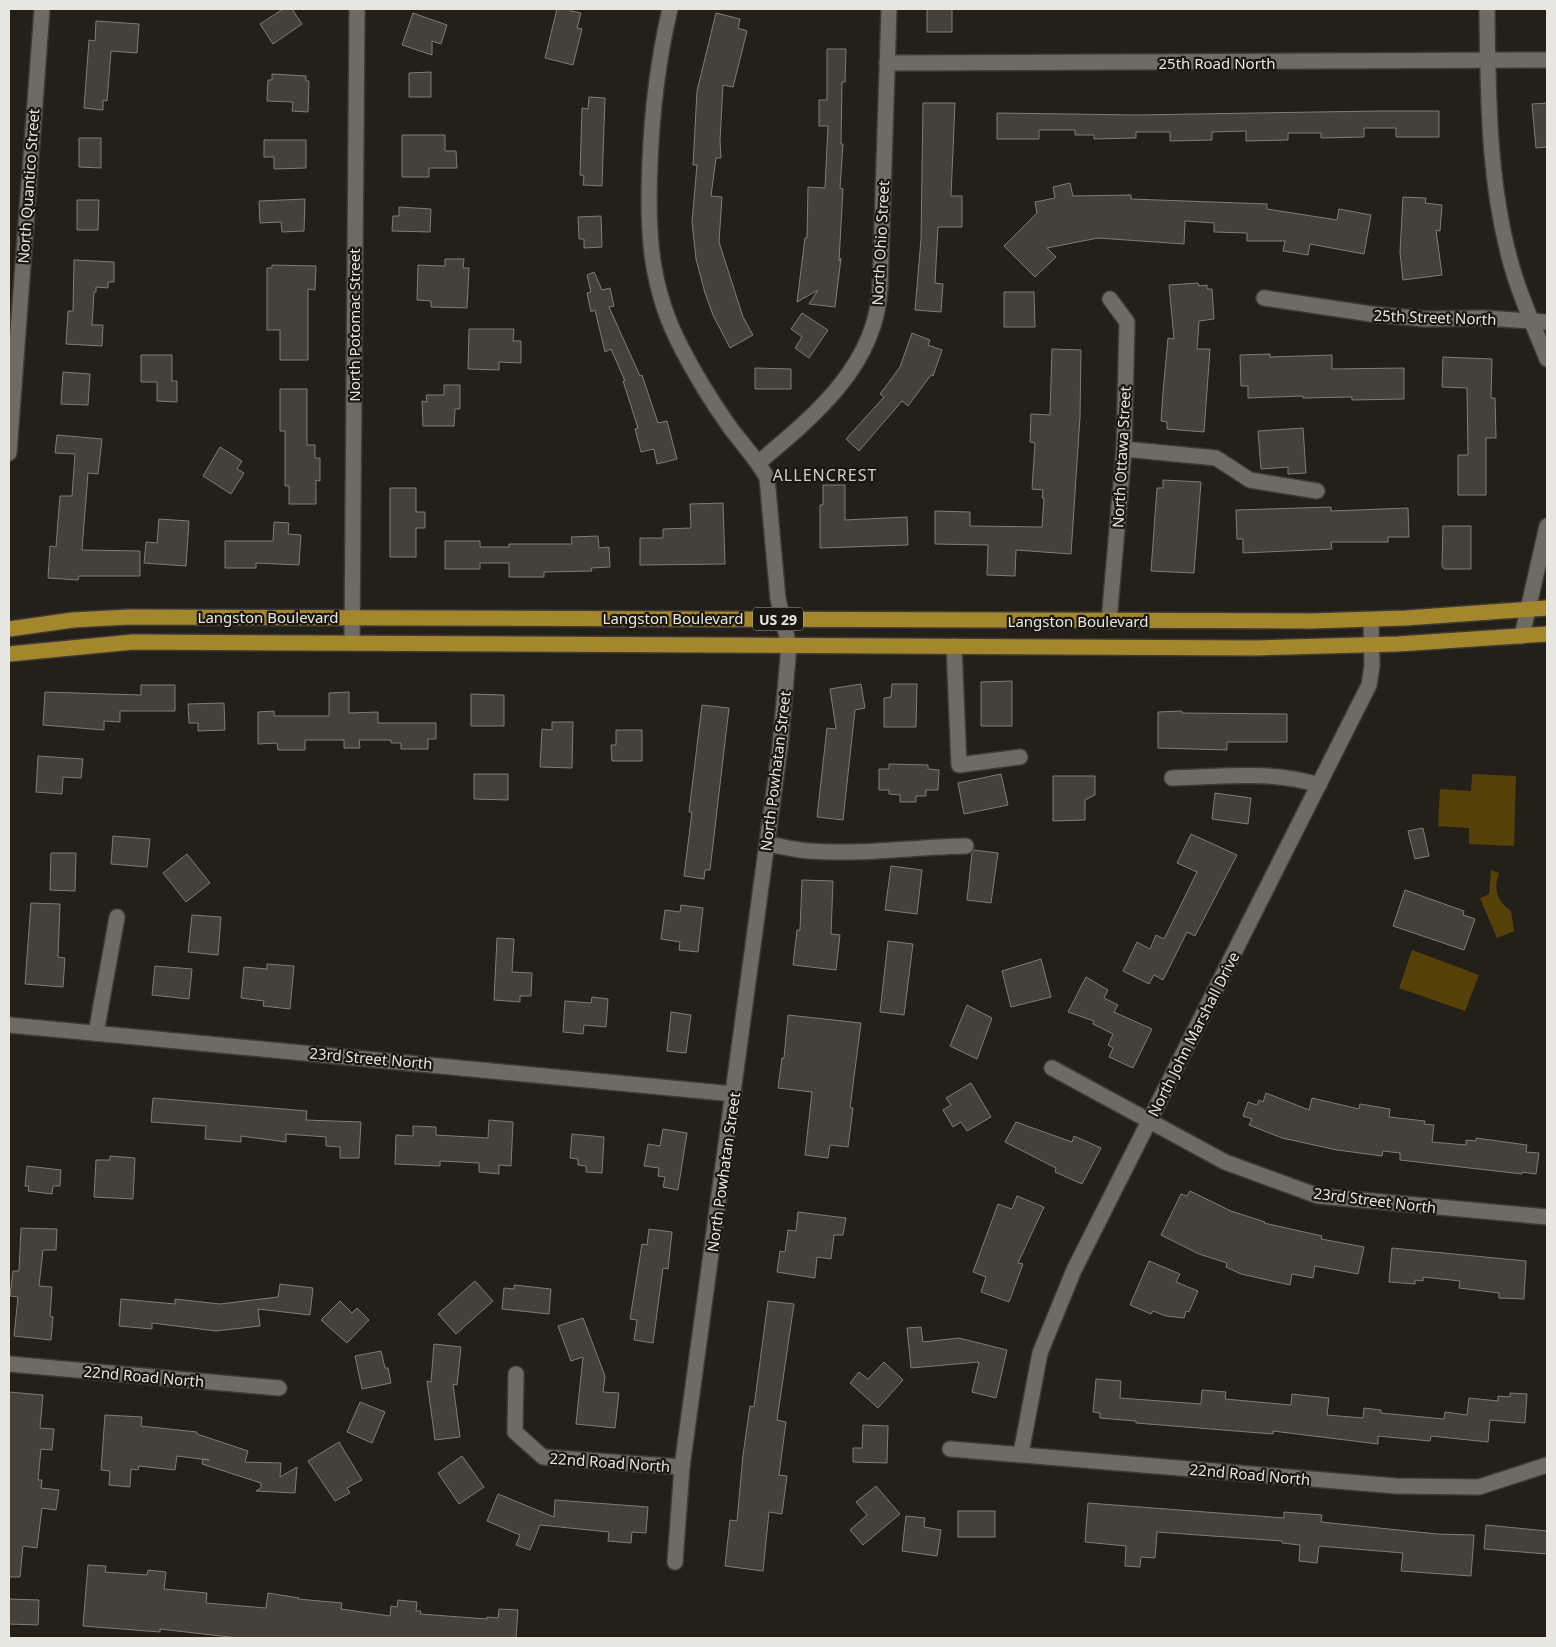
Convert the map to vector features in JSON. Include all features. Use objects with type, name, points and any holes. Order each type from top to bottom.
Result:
[{"type":"main road","name":"Langston Boulevard","points":[[9,629],[73,620],[129,617],[352,616],[1109,621],[1371,620],[1547,608]]},
{"type":"main road","name":"Langston Boulevard","points":[[9,654],[133,642],[1256,648],[1372,645],[1547,634]]},
{"type":"street","name":"North Quantico Street","points":[[9,453],[12,380],[42,9]]},
{"type":"street","name":"North Potomac Street","points":[[352,642],[357,9]]},
{"type":"street","name":"North Powhatan Street","points":[[670,9],[659,62],[652,115],[648,213],[653,271],[666,314],[682,350],[721,415],[766,476],[769,489],[775,578],[789,646],[780,746],[682,1467],[675,1562]]},
{"type":"street","name":"North Ohio Street","points":[[758,463],[804,425],[840,386],[863,350],[876,318],[880,288],[889,9]]},
{"type":"street","points":[[1487,9],[1494,168],[1500,209],[1515,278],[1540,322],[1547,359]]},
{"type":"street","name":"25th Road North","points":[[888,63],[1547,60]]},
{"type":"street","name":"25th Street North","points":[[1264,298],[1371,314],[1425,319],[1485,318],[1540,322]]},
{"type":"street","name":"North Ottawa Street","points":[[1109,621],[1124,449],[1127,322],[1110,299]]},
{"type":"street","points":[[1124,449],[1216,458],[1250,480],[1317,491]]},
{"type":"street","points":[[1522,636],[1547,526]]},
{"type":"street","name":"North John Marshall Drive","points":[[1021,1453],[1040,1353],[1074,1270],[1369,685],[1372,666],[1371,620]]},
{"type":"street","points":[[954,646],[959,765],[1020,757]]},
{"type":"street","points":[[1172,778],[1296,777],[1319,785]]},
{"type":"street","points":[[767,844],[808,851],[966,846]]},
{"type":"street","points":[[96,1033],[117,917]]},
{"type":"street","name":"23rd Street North","points":[[9,1025],[734,1094]]},
{"type":"street","name":"23rd Street North","points":[[1052,1068],[1224,1162],[1318,1196],[1547,1217]]},
{"type":"street","name":"22nd Road North","points":[[9,1364],[279,1388]]},
{"type":"street","name":"22nd Road North","points":[[516,1374],[515,1432],[543,1457],[586,1462],[682,1467]]},
{"type":"street","name":"22nd Road North","points":[[950,1449],[1021,1453],[1396,1486],[1479,1487],[1547,1465]]},
{"type":"shaded area","points":[[1472,774],[1516,776],[1514,846],[1469,844],[1469,828],[1438,826],[1440,789],[1471,791]]},
{"type":"shaded area","points":[[1491,870],[1499,873],[1496,889],[1499,899],[1511,911],[1514,931],[1497,938],[1480,898],[1489,894]]},
{"type":"shaded area","points":[[1412,950],[1479,975],[1465,1011],[1399,988]]},
{"type":"building","points":[[283,9],[292,9],[302,24],[273,44],[260,24]]},
{"type":"building","points":[[557,9],[572,9],[571,11],[581,13],[577,28],[582,29],[573,65],[545,58]]},
{"type":"building","points":[[927,9],[952,9],[952,32],[927,32]]},
{"type":"building","points":[[413,13],[447,25],[441,44],[432,41],[432,55],[402,45]]},
{"type":"building","points":[[716,13],[740,19],[738,28],[747,31],[733,87],[723,85],[721,158],[716,158],[711,196],[722,197],[719,242],[743,317],[753,335],[730,348],[713,315],[705,293],[696,259],[692,222],[697,165],[693,165],[697,91]]},
{"type":"building","points":[[96,21],[139,24],[137,53],[111,51],[107,101],[103,100],[103,110],[84,108],[89,40],[95,41]]},
{"type":"building","points":[[827,49],[846,49],[845,82],[842,82],[841,144],[843,144],[840,188],[843,189],[839,261],[841,258],[835,307],[809,304],[818,290],[797,302],[805,238],[807,238],[808,187],[825,188],[828,126],[819,126],[819,100],[827,100]]},
{"type":"building","points":[[431,72],[431,97],[409,97],[409,73]]},
{"type":"building","points":[[272,74],[306,76],[306,81],[309,81],[308,112],[292,111],[293,102],[267,101],[268,80],[272,80]]},
{"type":"building","points":[[589,97],[605,98],[602,186],[583,185],[584,176],[580,175],[582,108],[588,109]]},
{"type":"building","points":[[923,103],[955,103],[951,196],[962,196],[962,227],[938,227],[935,283],[943,284],[941,312],[915,310],[921,239]]},
{"type":"building","points":[[1547,103],[1547,147],[1536,148],[1532,104]]},
{"type":"building","points":[[1439,111],[1439,137],[1396,137],[1396,128],[1364,128],[1364,137],[1321,138],[1321,133],[1288,133],[1288,140],[1246,141],[1246,131],[1212,132],[1212,140],[1170,141],[1170,132],[1136,132],[1136,138],[1094,139],[1094,135],[1075,135],[1075,130],[1039,130],[1039,139],[997,139],[997,113],[1136,115]]},
{"type":"building","points":[[402,135],[445,135],[445,151],[456,151],[457,168],[429,168],[429,177],[402,177]]},
{"type":"building","points":[[79,138],[101,138],[101,168],[79,167]]},
{"type":"building","points":[[264,140],[306,140],[306,168],[274,169],[274,157],[264,157]]},
{"type":"building","points":[[1070,183],[1073,196],[1131,195],[1131,199],[1267,204],[1267,209],[1337,220],[1339,209],[1371,215],[1364,254],[1310,244],[1308,255],[1283,251],[1285,241],[1247,241],[1247,233],[1214,232],[1214,223],[1185,221],[1184,244],[1098,238],[1047,248],[1056,257],[1035,277],[1004,246],[1037,213],[1035,202],[1055,198],[1053,187]]},
{"type":"building","points":[[1403,197],[1426,198],[1425,203],[1442,205],[1440,231],[1436,230],[1442,275],[1403,280],[1400,252]]},
{"type":"building","points":[[305,199],[304,231],[282,232],[281,222],[260,223],[259,201]]},
{"type":"building","points":[[77,200],[99,200],[98,230],[77,230]]},
{"type":"building","points":[[399,207],[431,209],[430,232],[392,231],[393,216],[399,216]]},
{"type":"building","points":[[601,216],[602,247],[584,248],[584,239],[579,239],[578,217]]},
{"type":"building","points":[[445,259],[464,259],[463,268],[469,268],[467,308],[431,307],[431,301],[417,300],[418,265],[445,266]]},
{"type":"building","points":[[74,260],[114,262],[114,282],[108,282],[108,288],[96,287],[96,292],[94,292],[92,325],[103,325],[102,346],[66,344],[68,311],[73,311]]},
{"type":"building","points":[[272,265],[316,266],[315,290],[308,289],[308,360],[280,360],[280,330],[267,330],[267,268],[272,268]]},
{"type":"building","points":[[594,272],[602,290],[610,288],[614,306],[609,307],[640,376],[642,375],[658,423],[667,421],[677,459],[657,464],[654,449],[641,452],[635,429],[638,428],[623,381],[625,381],[611,349],[605,352],[595,310],[591,312],[587,293],[591,292],[587,275]]},
{"type":"building","points":[[1198,283],[1199,286],[1207,285],[1207,289],[1212,289],[1214,319],[1199,321],[1197,349],[1210,349],[1204,432],[1167,429],[1167,422],[1161,421],[1168,338],[1174,339],[1169,285]]},
{"type":"building","points":[[1004,292],[1034,292],[1035,327],[1004,327]]},
{"type":"building","points":[[802,313],[828,330],[809,358],[795,348],[802,337],[791,329]]},
{"type":"building","points":[[469,329],[514,329],[513,341],[521,341],[521,363],[499,362],[499,370],[468,369]]},
{"type":"building","points":[[912,333],[930,340],[928,345],[942,350],[933,376],[931,375],[908,406],[902,401],[859,451],[846,439],[884,397],[880,394],[900,367]]},
{"type":"building","points":[[1052,349],[1081,350],[1080,417],[1071,554],[1016,550],[1015,576],[987,575],[988,545],[935,544],[935,511],[970,512],[970,526],[1042,527],[1043,490],[1032,489],[1035,443],[1030,442],[1031,414],[1050,415]]},
{"type":"building","points":[[1270,354],[1270,357],[1332,355],[1332,369],[1404,368],[1404,399],[1352,400],[1352,397],[1303,398],[1303,396],[1248,398],[1248,386],[1241,386],[1240,355]]},
{"type":"building","points":[[141,355],[172,355],[172,381],[177,381],[177,402],[157,401],[157,382],[141,382]]},
{"type":"building","points":[[1443,357],[1492,359],[1491,398],[1495,398],[1496,438],[1486,438],[1486,495],[1458,495],[1458,455],[1468,455],[1467,388],[1442,387]]},
{"type":"building","points":[[755,368],[791,369],[791,389],[755,389]]},
{"type":"building","points":[[63,372],[90,374],[88,405],[61,404]]},
{"type":"building","points":[[444,385],[460,385],[460,409],[455,409],[454,426],[423,426],[422,401],[427,402],[426,395],[444,395]]},
{"type":"building","points":[[280,389],[307,389],[307,445],[315,445],[315,458],[320,458],[320,481],[316,480],[316,504],[289,504],[289,486],[285,486],[285,431],[280,431]]},
{"type":"building","points":[[1303,428],[1306,473],[1288,474],[1288,467],[1261,469],[1258,431]]},
{"type":"building","points":[[57,435],[102,439],[98,474],[88,473],[82,550],[140,551],[140,576],[79,576],[78,580],[48,578],[50,546],[56,547],[60,496],[72,496],[75,454],[55,453]]},
{"type":"building","points":[[220,447],[242,461],[237,469],[244,473],[231,494],[203,476]]},
{"type":"building","points":[[1163,480],[1201,482],[1194,573],[1151,571],[1157,488],[1163,488]]},
{"type":"building","points":[[823,485],[845,485],[845,520],[907,517],[908,545],[820,548],[820,505],[823,505]]},
{"type":"building","points":[[390,488],[416,488],[416,512],[425,512],[425,528],[416,528],[416,557],[390,557]]},
{"type":"building","points":[[723,503],[725,564],[640,565],[640,538],[663,538],[663,529],[691,528],[690,504]]},
{"type":"building","points":[[1331,507],[1331,511],[1408,508],[1409,537],[1388,537],[1388,542],[1331,542],[1332,549],[1243,553],[1243,539],[1237,539],[1236,510]]},
{"type":"building","points":[[159,519],[189,521],[186,566],[144,563],[146,542],[157,543]]},
{"type":"building","points":[[274,522],[289,523],[288,534],[301,535],[299,565],[256,563],[256,568],[225,568],[225,541],[273,541]]},
{"type":"building","points":[[1443,526],[1471,526],[1471,569],[1444,569],[1442,566]]},
{"type":"building","points":[[598,536],[599,548],[609,547],[610,567],[591,568],[592,571],[544,572],[544,577],[509,577],[509,563],[480,563],[480,569],[445,569],[445,541],[480,541],[480,547],[509,547],[509,544],[572,544],[571,537]]},
{"type":"building","points":[[1012,681],[1012,726],[981,726],[981,682]]},
{"type":"building","points":[[861,684],[865,708],[855,710],[843,820],[817,817],[827,728],[836,729],[830,689]]},
{"type":"building","points":[[892,684],[917,684],[916,727],[884,727],[884,698],[891,697]]},
{"type":"building","points":[[141,685],[175,685],[175,711],[120,711],[120,722],[104,721],[104,730],[43,725],[45,692],[141,695]]},
{"type":"building","points":[[349,692],[349,713],[378,712],[378,723],[436,723],[436,739],[428,739],[428,749],[401,749],[401,743],[391,743],[391,740],[359,740],[360,748],[344,748],[344,740],[305,740],[305,750],[278,750],[277,743],[258,744],[258,712],[274,711],[274,716],[329,716],[329,693]]},
{"type":"building","points":[[471,694],[504,695],[504,726],[471,726]]},
{"type":"building","points":[[224,703],[225,730],[198,731],[198,723],[189,723],[188,704]]},
{"type":"building","points":[[702,705],[729,708],[710,870],[705,870],[704,879],[684,876],[692,812],[689,812]]},
{"type":"building","points":[[1182,711],[1182,713],[1287,714],[1287,742],[1227,742],[1227,750],[1158,748],[1158,712]]},
{"type":"building","points":[[552,722],[573,722],[572,768],[540,767],[542,729],[552,730]]},
{"type":"building","points":[[616,730],[642,730],[642,761],[612,761],[611,745],[616,745]]},
{"type":"building","points":[[38,756],[83,759],[81,778],[63,777],[62,794],[36,792]]},
{"type":"building","points":[[889,764],[928,765],[928,769],[939,770],[938,790],[926,790],[926,796],[916,796],[916,802],[900,802],[900,795],[889,794],[889,790],[879,790],[879,769],[889,769]]},
{"type":"building","points":[[474,774],[508,774],[508,800],[474,799]]},
{"type":"building","points":[[1001,774],[1008,805],[964,814],[958,783]]},
{"type":"building","points":[[1053,776],[1095,776],[1095,795],[1085,800],[1085,820],[1053,821]]},
{"type":"building","points":[[1215,793],[1251,798],[1248,824],[1212,819]]},
{"type":"building","points":[[1423,828],[1429,856],[1415,859],[1408,831]]},
{"type":"building","points":[[1191,834],[1237,855],[1195,936],[1187,932],[1163,980],[1154,975],[1149,984],[1123,971],[1137,942],[1150,949],[1156,935],[1164,939],[1197,872],[1177,863]]},
{"type":"building","points":[[113,836],[150,839],[147,867],[111,864]]},
{"type":"building","points":[[974,850],[998,853],[991,903],[967,900],[972,853]]},
{"type":"building","points":[[51,853],[76,853],[75,891],[50,890]]},
{"type":"building","points":[[187,854],[210,883],[186,902],[163,873]]},
{"type":"building","points":[[891,866],[922,870],[917,914],[885,910]]},
{"type":"building","points":[[802,880],[833,881],[831,934],[840,935],[836,970],[793,965],[797,930],[800,930]]},
{"type":"building","points":[[1405,890],[1464,911],[1463,915],[1475,919],[1464,950],[1393,926]]},
{"type":"building","points":[[31,903],[60,904],[58,957],[65,958],[63,987],[25,984]]},
{"type":"building","points":[[681,905],[703,908],[698,952],[679,950],[680,942],[661,939],[665,910],[680,912]]},
{"type":"building","points":[[192,915],[221,917],[218,955],[188,952]]},
{"type":"building","points":[[497,938],[514,939],[512,972],[532,973],[531,996],[520,996],[520,1002],[494,1000]]},
{"type":"building","points":[[888,941],[913,944],[904,1015],[880,1012]]},
{"type":"building","points":[[1041,959],[1051,997],[1011,1007],[1002,971]]},
{"type":"building","points":[[267,964],[294,966],[290,1009],[263,1006],[264,1001],[241,998],[244,967],[267,969]]},
{"type":"building","points":[[155,966],[192,969],[189,999],[152,995]]},
{"type":"building","points":[[1086,977],[1108,990],[1104,998],[1118,1005],[1114,1012],[1152,1029],[1133,1068],[1109,1057],[1113,1048],[1108,1045],[1113,1034],[1093,1024],[1094,1021],[1068,1012]]},
{"type":"building","points":[[592,997],[608,999],[606,1027],[584,1025],[583,1034],[563,1032],[565,1001],[591,1003]]},
{"type":"building","points":[[967,1005],[992,1018],[977,1059],[950,1046]]},
{"type":"building","points":[[671,1012],[691,1015],[686,1053],[667,1051]]},
{"type":"building","points":[[788,1015],[861,1023],[850,1108],[853,1108],[848,1147],[830,1145],[828,1158],[805,1155],[812,1092],[778,1088],[782,1058],[784,1058]]},
{"type":"building","points":[[971,1083],[991,1117],[967,1131],[961,1122],[953,1127],[943,1110],[951,1105],[946,1098]]},
{"type":"building","points":[[1266,1093],[1309,1110],[1312,1098],[1359,1109],[1360,1104],[1390,1109],[1389,1117],[1425,1121],[1424,1124],[1434,1125],[1432,1142],[1466,1145],[1466,1140],[1476,1141],[1476,1138],[1527,1145],[1526,1152],[1539,1153],[1536,1174],[1400,1160],[1400,1153],[1383,1151],[1382,1156],[1337,1150],[1282,1138],[1249,1125],[1252,1119],[1243,1116],[1248,1102],[1257,1105],[1259,1100],[1263,1102]]},
{"type":"building","points":[[153,1098],[307,1111],[306,1120],[361,1122],[359,1158],[340,1158],[340,1147],[326,1146],[326,1137],[286,1134],[286,1142],[241,1136],[241,1142],[205,1139],[206,1126],[151,1122]]},
{"type":"building","points":[[489,1120],[513,1122],[511,1166],[499,1165],[499,1174],[479,1172],[479,1163],[440,1161],[440,1166],[395,1164],[396,1135],[413,1136],[413,1126],[436,1127],[436,1135],[488,1138]]},
{"type":"building","points":[[1016,1122],[1072,1142],[1074,1136],[1101,1148],[1082,1184],[1055,1172],[1056,1168],[1005,1142]]},
{"type":"building","points":[[663,1129],[687,1133],[678,1190],[663,1187],[665,1177],[658,1176],[659,1168],[644,1166],[648,1144],[660,1146]]},
{"type":"building","points":[[572,1134],[604,1137],[602,1173],[586,1172],[586,1166],[578,1165],[578,1159],[570,1158]]},
{"type":"building","points":[[110,1156],[135,1158],[133,1199],[94,1197],[96,1160],[110,1160]]},
{"type":"building","points":[[27,1166],[61,1170],[60,1186],[53,1186],[52,1194],[28,1191],[29,1186],[25,1186]]},
{"type":"building","points":[[1190,1191],[1231,1211],[1264,1223],[1322,1236],[1321,1239],[1364,1247],[1358,1274],[1315,1266],[1313,1278],[1292,1274],[1290,1285],[1241,1274],[1226,1267],[1227,1263],[1199,1254],[1161,1235],[1181,1194],[1187,1196]]},
{"type":"building","points":[[1017,1196],[1044,1207],[1018,1263],[1023,1264],[1009,1302],[981,1292],[986,1277],[973,1272],[998,1204],[1012,1209]]},
{"type":"building","points":[[798,1212],[846,1218],[843,1235],[834,1235],[831,1259],[817,1257],[815,1278],[777,1272],[780,1251],[785,1252],[788,1230],[796,1231]]},
{"type":"building","points":[[21,1228],[57,1229],[56,1250],[43,1250],[39,1286],[52,1287],[50,1316],[53,1317],[51,1340],[14,1336],[18,1297],[10,1296],[13,1271],[19,1271]]},
{"type":"building","points":[[649,1229],[672,1232],[668,1269],[663,1268],[653,1343],[634,1340],[637,1320],[630,1319],[642,1244],[647,1245]]},
{"type":"building","points":[[1392,1248],[1526,1261],[1524,1299],[1499,1298],[1499,1293],[1459,1288],[1460,1281],[1423,1277],[1423,1281],[1415,1280],[1415,1284],[1389,1282]]},
{"type":"building","points":[[1149,1261],[1180,1274],[1176,1282],[1198,1291],[1189,1312],[1186,1311],[1184,1318],[1166,1316],[1153,1311],[1151,1314],[1130,1305]]},
{"type":"building","points":[[475,1281],[493,1301],[456,1334],[438,1314]]},
{"type":"building","points":[[280,1284],[313,1288],[310,1315],[258,1309],[260,1326],[216,1331],[152,1323],[152,1329],[119,1326],[121,1299],[175,1304],[175,1299],[220,1304],[278,1297]]},
{"type":"building","points":[[514,1285],[551,1289],[549,1314],[502,1309],[504,1288],[514,1289]]},
{"type":"building","points":[[340,1301],[352,1313],[357,1308],[369,1320],[347,1343],[321,1320]]},
{"type":"building","points":[[768,1301],[794,1304],[777,1420],[786,1422],[779,1475],[787,1476],[782,1514],[769,1512],[763,1571],[725,1566],[730,1520],[737,1521],[743,1455],[750,1406],[754,1407]]},
{"type":"building","points":[[583,1318],[605,1376],[603,1392],[619,1393],[615,1428],[576,1424],[583,1357],[571,1361],[558,1326]]},
{"type":"building","points":[[921,1327],[923,1342],[959,1338],[1007,1350],[996,1398],[972,1392],[979,1362],[911,1368],[907,1328]]},
{"type":"building","points":[[434,1344],[461,1347],[457,1385],[453,1384],[460,1437],[435,1440],[427,1381],[431,1382]]},
{"type":"building","points":[[381,1351],[385,1368],[388,1368],[391,1383],[362,1389],[355,1356]]},
{"type":"building","points":[[884,1362],[903,1380],[878,1408],[850,1383],[859,1372],[868,1379]]},
{"type":"building","points":[[1096,1379],[1121,1381],[1120,1398],[1201,1404],[1202,1390],[1226,1392],[1225,1399],[1291,1405],[1292,1394],[1329,1398],[1327,1415],[1363,1418],[1364,1408],[1381,1410],[1381,1413],[1444,1419],[1445,1412],[1467,1415],[1469,1398],[1498,1401],[1498,1396],[1510,1397],[1510,1393],[1527,1394],[1525,1423],[1490,1420],[1488,1442],[1431,1436],[1430,1441],[1378,1436],[1378,1444],[1273,1431],[1273,1434],[1136,1423],[1136,1421],[1100,1418],[1100,1413],[1093,1412]]},
{"type":"building","points":[[9,1392],[43,1395],[40,1428],[54,1429],[52,1450],[41,1449],[38,1480],[42,1480],[41,1488],[59,1490],[56,1510],[42,1508],[37,1548],[23,1546],[20,1577],[9,1577]]},
{"type":"building","points":[[360,1402],[385,1412],[372,1443],[347,1432]]},
{"type":"building","points":[[105,1415],[142,1417],[141,1426],[197,1432],[197,1434],[248,1451],[245,1462],[281,1463],[280,1477],[297,1467],[295,1493],[256,1491],[261,1488],[261,1483],[202,1464],[203,1459],[177,1456],[175,1470],[139,1466],[138,1470],[131,1469],[130,1487],[109,1485],[110,1471],[101,1470]]},
{"type":"building","points":[[863,1425],[888,1426],[887,1463],[853,1462],[853,1448],[862,1448]]},
{"type":"building","points":[[339,1442],[362,1480],[347,1488],[350,1493],[335,1501],[308,1461]]},
{"type":"building","points":[[462,1456],[484,1487],[459,1504],[438,1473]]},
{"type":"building","points":[[876,1486],[900,1514],[863,1545],[850,1530],[867,1515],[856,1502]]},
{"type":"building","points":[[498,1494],[554,1517],[555,1500],[648,1507],[646,1533],[632,1532],[631,1543],[608,1541],[609,1532],[540,1525],[530,1550],[516,1545],[520,1535],[487,1521]]},
{"type":"building","points":[[1088,1503],[1284,1518],[1284,1512],[1322,1515],[1321,1522],[1437,1534],[1474,1535],[1471,1576],[1401,1571],[1403,1553],[1319,1546],[1317,1563],[1299,1561],[1300,1545],[1282,1543],[1282,1541],[1157,1532],[1155,1558],[1141,1557],[1140,1567],[1125,1566],[1126,1546],[1085,1542]]},
{"type":"building","points":[[958,1511],[995,1511],[995,1537],[958,1537]]},
{"type":"building","points":[[906,1516],[925,1518],[924,1527],[941,1530],[937,1556],[902,1551]]},
{"type":"building","points":[[1486,1525],[1547,1531],[1547,1554],[1484,1549]]},
{"type":"building","points":[[88,1565],[106,1566],[105,1572],[147,1575],[148,1570],[166,1572],[164,1589],[207,1593],[206,1603],[266,1608],[268,1593],[298,1599],[342,1603],[341,1609],[390,1616],[391,1606],[397,1607],[398,1600],[417,1602],[416,1611],[421,1611],[420,1614],[487,1619],[487,1617],[498,1618],[499,1609],[518,1610],[516,1638],[238,1638],[160,1629],[160,1632],[83,1626]]},
{"type":"building","points":[[9,1599],[39,1600],[38,1625],[9,1624]]},
{"type":"district","name":"ALLENCREST","points":[[825,475]]}]
